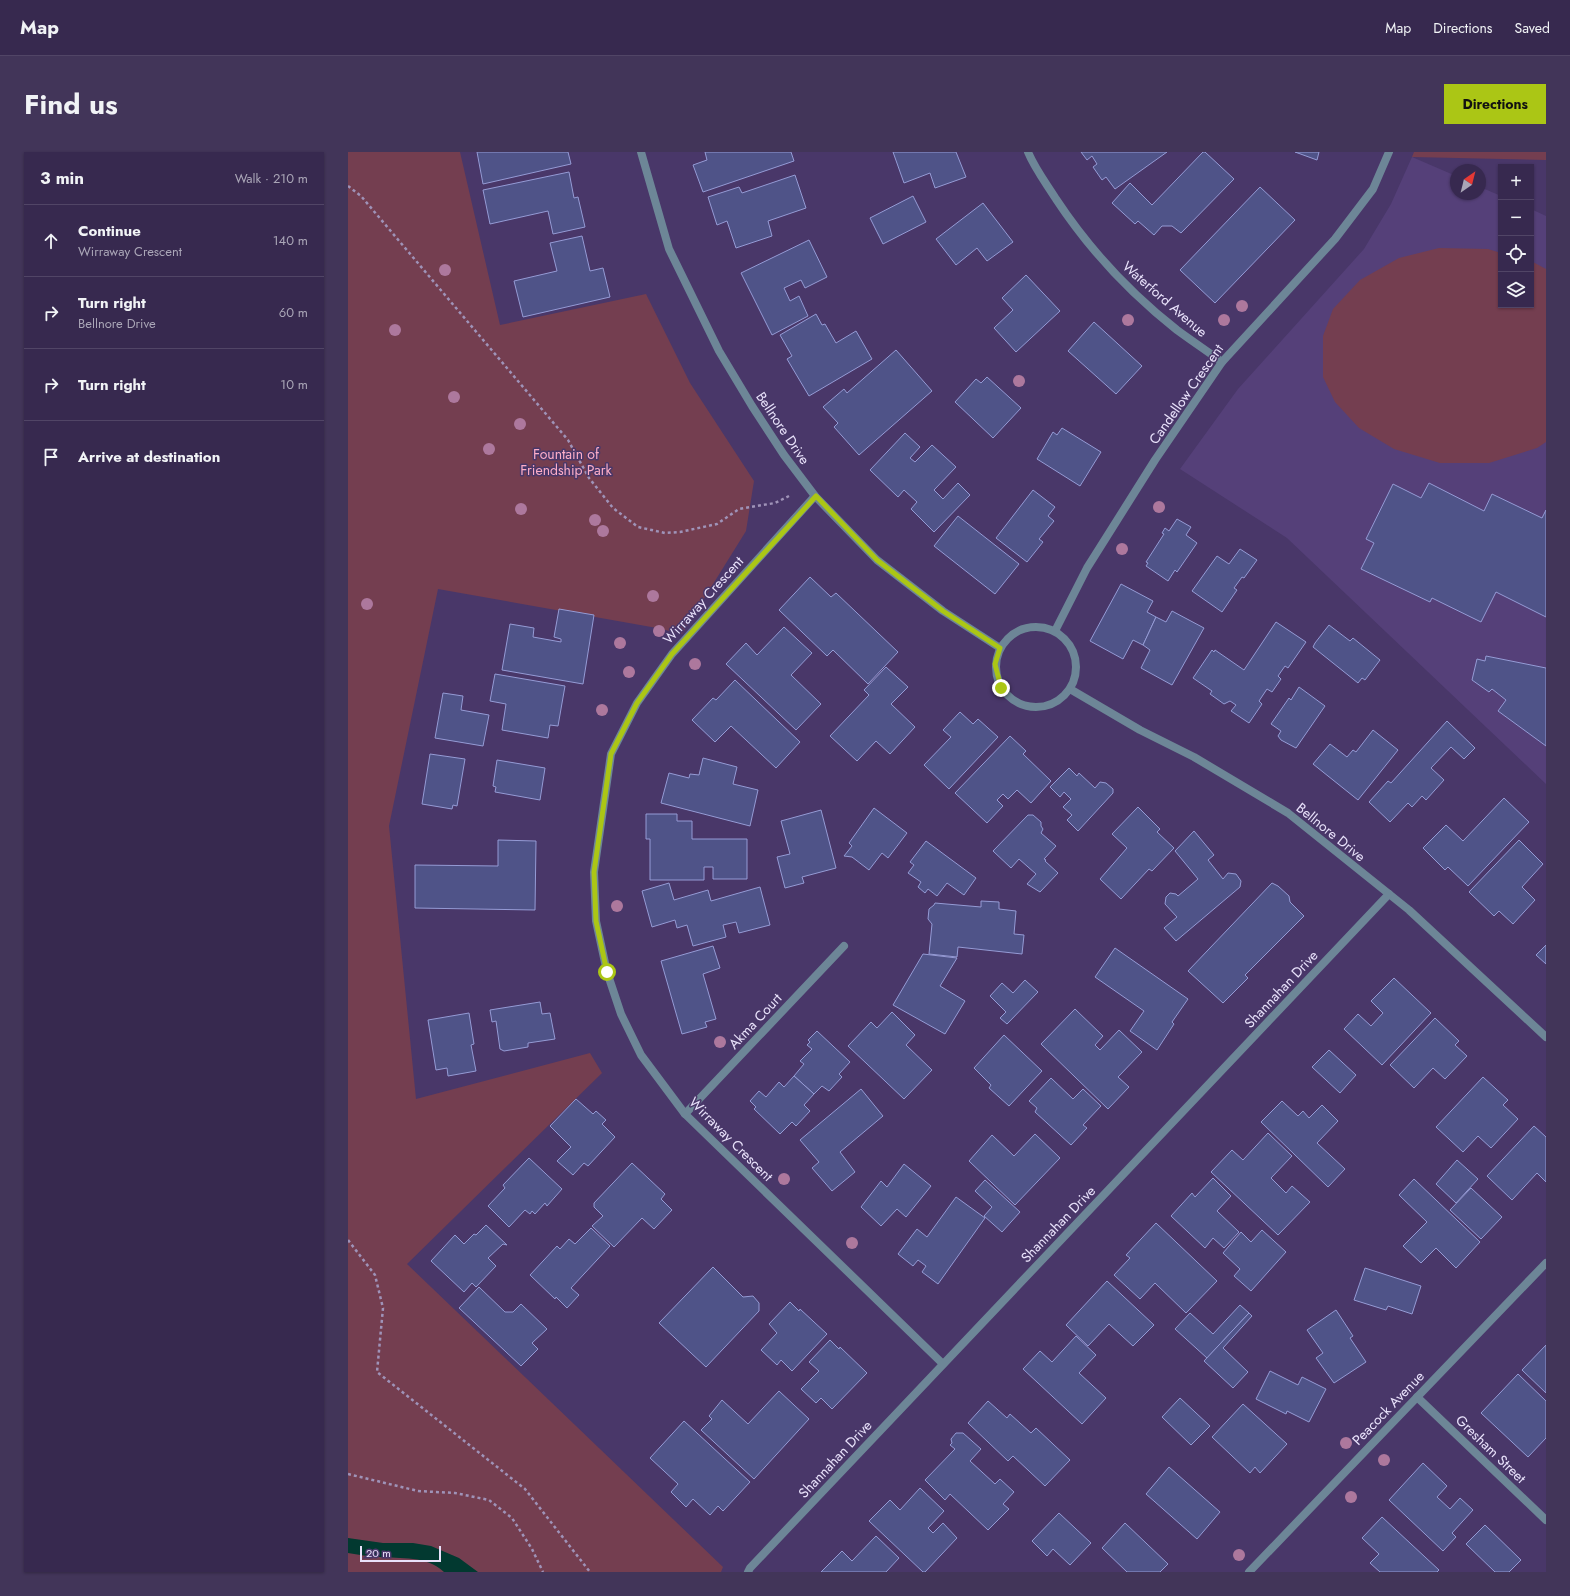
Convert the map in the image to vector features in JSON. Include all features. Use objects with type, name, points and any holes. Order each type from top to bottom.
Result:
[{"type":"street","name":"Bellnore Drive","points":[[641,152],[669,249],[719,351],[776,443],[807,486],[877,560],[943,611],[1000,648]]},
{"type":"street","name":"Waterford Avenue","points":[[1028,152],[1033,164],[1071,222],[1130,290],[1177,330],[1222,362]]},
{"type":"street","name":"Candellow Crescent","points":[[1055,631],[1087,568],[1156,460],[1222,362],[1335,239],[1373,190],[1389,152]]},
{"type":"street","name":"Wirraway Crescent","points":[[816,496],[672,654],[637,703],[611,754],[594,872],[596,921],[607,972],[621,1014],[641,1055],[685,1114],[943,1364]]},
{"type":"street","points":[[1038,626],[1055,631],[1073,650],[1076,675],[1070,689],[1058,700],[1034,707],[1017,702],[1001,688],[995,664],[1000,648],[1015,631],[1038,626]]},
{"type":"street","name":"Bellnore Drive","points":[[1070,689],[1140,730],[1194,757],[1288,813],[1408,910],[1546,1037]]},
{"type":"street","name":"Shannahan Drive","points":[[748,1572],[1388,894]]},
{"type":"street","name":"Akma Court","points":[[685,1114],[844,946]]},
{"type":"street","name":"Peacock Avenue","points":[[1249,1572],[1546,1263]]},
{"type":"street","name":"Gresham Street","points":[[1417,1397],[1546,1520]]},
{"type":"path","points":[[348,186],[361,196],[568,440],[589,478],[613,508],[638,527],[665,533],[680,532],[716,524],[739,509],[775,504],[807,486]]},
{"type":"path","points":[[348,1240],[375,1275],[383,1308],[376,1372],[525,1489],[590,1572]]},
{"type":"path","points":[[348,1474],[418,1491],[455,1494],[489,1500],[512,1518],[532,1549],[543,1572]]},
{"type":"shaded area","points":[[1412,157],[1450,173],[1450,200],[1486,200],[1486,190],[1498,195],[1498,308],[1534,308],[1534,210],[1546,216],[1546,784],[1287,538],[1180,469],[1238,389],[1364,249],[1391,204]]},
{"type":"shaded area","points":[[348,1538],[383,1543],[413,1543],[431,1546],[459,1558],[478,1572],[444,1572],[421,1560],[375,1557],[348,1553]]},
{"type":"green space","name":"Fountain of Friendship Park","points":[[348,152],[460,152],[500,325],[646,294],[690,383],[754,481],[746,531],[682,634],[657,628],[438,589],[389,826],[416,1099],[590,1053],[602,1073],[407,1264],[723,1567],[721,1572],[348,1572]]},
{"type":"green space","points":[[1414,152],[1546,152],[1546,160],[1412,157]]},
{"type":"green space","points":[[1439,248],[1488,249],[1498,252],[1498,308],[1534,308],[1534,263],[1546,269],[1546,442],[1537,448],[1489,463],[1440,463],[1394,449],[1359,428],[1335,402],[1323,377],[1323,336],[1333,309],[1360,280],[1399,258]]},
{"type":"building","points":[[477,152],[568,152],[571,164],[483,184]]},
{"type":"building","points":[[705,152],[791,152],[794,161],[703,192],[693,165],[707,160]]},
{"type":"building","points":[[893,152],[956,152],[966,177],[935,188],[930,173],[904,183]]},
{"type":"building","points":[[1081,152],[1167,152],[1115,189],[1106,177],[1102,180],[1093,167],[1097,164],[1092,156],[1087,160]]},
{"type":"building","points":[[1203,152],[1205,152],[1234,179],[1181,233],[1172,226],[1162,226],[1154,235],[1138,221],[1135,224],[1112,203],[1130,183],[1152,205]]},
{"type":"building","points":[[1295,152],[1319,152],[1317,160]]},
{"type":"building","points":[[569,172],[574,198],[578,197],[585,227],[553,234],[548,211],[490,224],[483,190]]},
{"type":"building","points":[[795,175],[806,208],[768,221],[772,236],[736,248],[727,221],[717,225],[708,197],[739,187],[742,193]]},
{"type":"building","points":[[1260,187],[1295,220],[1215,303],[1180,270]]},
{"type":"building","points":[[913,196],[926,222],[883,244],[870,218]]},
{"type":"building","points":[[983,203],[1013,242],[987,261],[977,248],[956,265],[936,239]]},
{"type":"building","points":[[582,236],[590,271],[603,268],[610,297],[523,317],[514,281],[557,271],[550,243]]},
{"type":"building","points":[[809,240],[827,277],[805,288],[801,280],[784,288],[790,301],[799,296],[808,316],[772,335],[741,273]]},
{"type":"building","points":[[1026,275],[1060,311],[1016,352],[994,328],[1013,310],[1002,298]]},
{"type":"building","points":[[816,314],[822,325],[825,324],[836,343],[856,331],[872,359],[809,396],[787,359],[792,356],[780,335]]},
{"type":"building","points":[[1094,322],[1142,366],[1116,394],[1068,351]]},
{"type":"building","points":[[896,350],[932,391],[859,455],[834,427],[838,423],[823,407],[844,389],[847,393]]},
{"type":"building","points":[[987,377],[1021,408],[993,438],[955,402],[976,379],[981,383]]},
{"type":"building","points":[[1062,428],[1101,452],[1080,486],[1037,459],[1053,432],[1057,435]]},
{"type":"building","points":[[905,433],[920,447],[910,458],[915,462],[932,445],[956,467],[934,490],[943,499],[958,483],[970,495],[934,532],[911,509],[917,502],[904,490],[898,497],[870,470]]},
{"type":"building","points":[[1429,483],[1484,511],[1492,494],[1542,518],[1546,510],[1546,617],[1496,592],[1481,622],[1432,598],[1430,602],[1361,569],[1374,543],[1366,539],[1393,484],[1421,498]]},
{"type":"building","points":[[1033,490],[1055,507],[1048,516],[1054,521],[1039,539],[1043,542],[1027,562],[996,538]]},
{"type":"building","points":[[958,516],[1019,564],[995,594],[934,546]]},
{"type":"building","points":[[1177,519],[1191,527],[1186,535],[1197,543],[1177,572],[1175,570],[1168,581],[1146,566],[1148,563],[1146,562],[1164,534],[1162,533],[1165,528],[1169,531]]},
{"type":"building","points":[[1240,549],[1257,560],[1244,578],[1242,577],[1234,588],[1237,590],[1222,612],[1192,591],[1217,556],[1229,564]]},
{"type":"building","points":[[810,577],[831,597],[836,593],[898,652],[868,684],[833,650],[827,656],[779,610]]},
{"type":"building","points":[[1121,584],[1153,601],[1147,612],[1156,617],[1143,645],[1133,640],[1123,659],[1090,641]]},
{"type":"building","points":[[559,609],[594,615],[583,684],[502,670],[510,624],[534,628],[533,637],[561,642],[561,639],[554,637]]},
{"type":"building","points":[[1172,611],[1204,628],[1172,685],[1141,668],[1150,650],[1143,645],[1156,617],[1166,622]]},
{"type":"building","points":[[1276,622],[1306,642],[1288,668],[1285,666],[1278,676],[1281,679],[1272,692],[1267,689],[1259,701],[1262,704],[1249,723],[1231,711],[1236,705],[1230,701],[1224,704],[1210,694],[1212,691],[1193,678],[1212,650],[1214,652],[1215,650],[1244,670]]},
{"type":"building","points":[[1329,625],[1350,641],[1353,638],[1380,660],[1365,680],[1362,678],[1358,683],[1313,647]]},
{"type":"building","points":[[784,627],[812,653],[791,675],[821,704],[796,730],[726,664],[746,643],[757,655]]},
{"type":"building","points":[[1486,656],[1546,668],[1546,746],[1498,711],[1506,700],[1492,689],[1489,692],[1472,680],[1477,659],[1485,661]]},
{"type":"building","points":[[886,667],[908,687],[891,704],[915,727],[890,754],[876,741],[857,761],[830,736],[869,695],[864,690]]},
{"type":"building","points":[[495,674],[565,686],[558,726],[550,725],[548,738],[502,730],[506,704],[490,701]]},
{"type":"building","points":[[735,680],[800,742],[776,768],[731,726],[715,742],[692,720],[713,698],[716,700]]},
{"type":"building","points":[[1299,687],[1325,706],[1296,748],[1281,740],[1278,736],[1281,731],[1271,724],[1289,698],[1291,700]]},
{"type":"building","points":[[443,693],[463,696],[461,710],[489,715],[483,746],[435,738]]},
{"type":"building","points":[[960,712],[973,724],[978,719],[998,737],[949,789],[924,765],[951,737],[943,730]]},
{"type":"building","points":[[1447,721],[1475,748],[1464,759],[1451,747],[1431,768],[1444,780],[1426,800],[1422,796],[1412,807],[1408,803],[1390,822],[1369,802],[1388,781],[1391,783]]},
{"type":"building","points":[[1373,730],[1398,750],[1358,800],[1313,764],[1330,744],[1347,757],[1353,750],[1356,752]]},
{"type":"building","points":[[1010,736],[1026,751],[1023,754],[1051,781],[1031,803],[1017,790],[1008,799],[1003,794],[997,800],[1003,806],[987,823],[955,793]]},
{"type":"building","points":[[430,754],[465,759],[457,806],[453,805],[452,809],[422,804]]},
{"type":"building","points":[[703,758],[737,767],[733,784],[758,790],[750,826],[661,803],[669,773],[689,778],[690,774],[699,775]]},
{"type":"building","points":[[497,760],[545,768],[540,800],[495,792],[496,787],[493,786]]},
{"type":"building","points":[[1069,768],[1077,776],[1079,773],[1095,788],[1100,782],[1106,783],[1113,789],[1113,793],[1078,831],[1067,820],[1072,815],[1063,807],[1071,799],[1064,792],[1060,797],[1050,787]]},
{"type":"building","points":[[1504,798],[1529,822],[1468,886],[1448,867],[1445,870],[1423,848],[1446,825],[1463,841]]},
{"type":"building","points":[[1138,807],[1160,829],[1157,832],[1174,848],[1152,871],[1149,869],[1121,899],[1100,879],[1127,848],[1112,834]]},
{"type":"building","points":[[874,808],[907,833],[888,858],[882,853],[869,870],[852,857],[844,856],[852,846],[849,843]]},
{"type":"building","points":[[821,810],[836,868],[802,877],[804,883],[785,888],[777,857],[790,854],[781,821]]},
{"type":"building","points":[[646,814],[677,814],[677,821],[692,821],[692,839],[747,839],[747,879],[713,879],[713,867],[704,867],[704,880],[650,880],[650,839],[646,839]]},
{"type":"building","points":[[1028,815],[1033,815],[1041,822],[1043,829],[1041,833],[1056,846],[1044,859],[1058,873],[1040,892],[1027,884],[1036,874],[1019,859],[1011,868],[993,851]]},
{"type":"building","points":[[1194,831],[1214,855],[1208,860],[1223,879],[1228,873],[1236,874],[1241,881],[1240,887],[1176,941],[1164,928],[1177,917],[1165,904],[1166,897],[1170,893],[1178,896],[1198,879],[1175,851]]},
{"type":"building","points":[[498,840],[536,841],[535,910],[415,908],[415,865],[498,866]]},
{"type":"building","points":[[1519,840],[1543,864],[1522,887],[1535,900],[1513,924],[1499,911],[1494,916],[1469,892]]},
{"type":"building","points":[[926,841],[976,878],[964,895],[947,883],[937,896],[928,889],[925,893],[918,887],[921,882],[908,873],[914,865],[910,862]]},
{"type":"building","points":[[669,883],[674,900],[708,890],[711,901],[760,887],[770,925],[739,933],[736,922],[723,925],[726,937],[693,946],[687,925],[677,928],[675,920],[652,927],[642,891]]},
{"type":"building","points":[[1272,883],[1278,886],[1289,896],[1290,902],[1304,916],[1245,975],[1248,978],[1223,1003],[1188,971]]},
{"type":"building","points":[[981,901],[999,902],[999,909],[1016,911],[1014,934],[1024,935],[1022,954],[958,947],[957,957],[929,954],[932,924],[928,919],[929,909],[935,903],[981,907]]},
{"type":"building","points":[[1546,945],[1546,964],[1536,955]]},
{"type":"building","points":[[713,946],[720,968],[703,974],[716,1019],[705,1022],[707,1027],[682,1034],[661,961]]},
{"type":"building","points":[[1115,948],[1188,999],[1172,1022],[1174,1024],[1157,1050],[1130,1031],[1144,1011],[1095,977]]},
{"type":"building","points":[[923,954],[957,958],[940,986],[965,1001],[945,1034],[893,1005]]},
{"type":"building","points":[[1394,978],[1431,1013],[1382,1065],[1344,1029],[1358,1014],[1371,1026],[1383,1013],[1371,1001]]},
{"type":"building","points":[[1025,980],[1038,992],[1007,1024],[1000,1018],[1006,1012],[990,996],[1002,983],[1013,993]]},
{"type":"building","points":[[540,1002],[542,1014],[550,1013],[555,1039],[528,1043],[528,1047],[504,1051],[500,1049],[496,1021],[492,1022],[490,1010]]},
{"type":"building","points":[[1075,1009],[1103,1036],[1095,1045],[1100,1050],[1119,1030],[1142,1052],[1118,1077],[1129,1087],[1108,1109],[1041,1044]]},
{"type":"building","points":[[892,1012],[915,1035],[906,1045],[932,1070],[904,1099],[848,1046],[871,1022],[877,1028]]},
{"type":"building","points":[[469,1013],[474,1044],[471,1045],[476,1071],[448,1076],[447,1068],[436,1070],[428,1020]]},
{"type":"building","points":[[1435,1018],[1459,1041],[1455,1045],[1467,1056],[1445,1079],[1433,1068],[1414,1088],[1390,1065]]},
{"type":"building","points":[[817,1031],[850,1062],[839,1074],[842,1077],[829,1091],[822,1086],[814,1094],[794,1076],[804,1064],[800,1061],[812,1049],[807,1045],[810,1042],[808,1040]]},
{"type":"building","points":[[1004,1035],[1042,1071],[1009,1106],[989,1088],[991,1085],[974,1068]]},
{"type":"building","points":[[1329,1050],[1356,1075],[1340,1093],[1312,1067]]},
{"type":"building","points":[[794,1076],[814,1094],[804,1105],[810,1111],[796,1126],[792,1122],[780,1134],[754,1109],[756,1107],[750,1101],[759,1091],[766,1097],[779,1082],[784,1087]]},
{"type":"building","points":[[1483,1077],[1508,1100],[1503,1105],[1518,1119],[1491,1148],[1478,1136],[1463,1152],[1436,1127]]},
{"type":"building","points":[[1051,1078],[1073,1099],[1083,1089],[1101,1106],[1083,1125],[1087,1128],[1071,1145],[1035,1112],[1037,1108],[1029,1101]]},
{"type":"building","points":[[861,1089],[883,1116],[840,1152],[855,1172],[832,1191],[812,1168],[819,1162],[800,1140]]},
{"type":"building","points":[[576,1099],[593,1114],[596,1111],[606,1120],[602,1124],[615,1137],[588,1166],[584,1163],[573,1175],[557,1161],[571,1147],[550,1126]]},
{"type":"building","points":[[1282,1101],[1298,1116],[1303,1111],[1309,1118],[1322,1105],[1338,1121],[1317,1143],[1345,1169],[1328,1187],[1261,1122]]},
{"type":"building","points":[[1534,1126],[1546,1137],[1546,1182],[1537,1173],[1512,1200],[1487,1176]]},
{"type":"building","points":[[1268,1133],[1292,1156],[1271,1178],[1286,1193],[1292,1186],[1310,1202],[1278,1235],[1211,1172],[1232,1150],[1243,1160]]},
{"type":"building","points":[[1035,1134],[1060,1158],[1015,1205],[969,1161],[992,1135],[1014,1156]]},
{"type":"building","points":[[529,1158],[562,1189],[547,1206],[545,1203],[535,1214],[532,1211],[530,1214],[525,1210],[509,1227],[488,1206],[505,1188],[503,1185]]},
{"type":"building","points":[[1457,1160],[1478,1179],[1456,1203],[1436,1184]]},
{"type":"building","points":[[632,1163],[665,1194],[661,1199],[672,1210],[654,1229],[642,1218],[614,1247],[592,1226],[603,1216],[594,1207],[594,1203]]},
{"type":"building","points":[[904,1164],[931,1186],[906,1217],[897,1209],[881,1226],[861,1207],[881,1181],[887,1187]]},
{"type":"building","points":[[1213,1178],[1231,1196],[1217,1211],[1239,1232],[1224,1248],[1213,1238],[1205,1248],[1171,1216],[1192,1193],[1195,1197]]},
{"type":"building","points":[[1414,1179],[1480,1242],[1456,1268],[1436,1248],[1421,1263],[1403,1246],[1427,1222],[1399,1195]]},
{"type":"building","points":[[985,1180],[1020,1212],[1002,1232],[984,1216],[992,1207],[975,1191]]},
{"type":"building","points":[[1471,1188],[1502,1217],[1481,1239],[1450,1210]]},
{"type":"building","points":[[956,1197],[985,1218],[938,1284],[922,1272],[926,1266],[918,1260],[913,1266],[898,1254],[917,1229],[927,1237]]},
{"type":"building","points":[[1156,1223],[1217,1281],[1186,1313],[1155,1283],[1140,1299],[1114,1275],[1130,1258],[1126,1255]]},
{"type":"building","points":[[486,1225],[507,1245],[503,1244],[488,1258],[496,1266],[476,1287],[472,1283],[464,1292],[431,1261],[455,1235],[464,1244]]},
{"type":"building","points":[[591,1228],[610,1246],[571,1288],[579,1295],[567,1308],[556,1297],[555,1299],[530,1275],[557,1246],[560,1249],[569,1239],[575,1244]]},
{"type":"building","points":[[1262,1230],[1286,1252],[1251,1291],[1234,1276],[1240,1269],[1223,1253],[1241,1232],[1251,1242]]},
{"type":"building","points":[[713,1267],[743,1297],[753,1296],[759,1303],[759,1311],[706,1367],[659,1323]]},
{"type":"building","points":[[1365,1268],[1421,1286],[1412,1314],[1388,1306],[1386,1310],[1354,1300]]},
{"type":"building","points":[[1107,1281],[1154,1325],[1133,1346],[1109,1324],[1088,1346],[1066,1325]]},
{"type":"building","points":[[479,1287],[505,1312],[513,1312],[521,1304],[547,1329],[532,1343],[538,1349],[521,1366],[459,1308]]},
{"type":"building","points":[[790,1302],[799,1311],[800,1309],[827,1334],[792,1371],[781,1360],[777,1365],[761,1350],[777,1333],[769,1324]]},
{"type":"building","points":[[1240,1305],[1249,1313],[1207,1358],[1175,1329],[1190,1313],[1213,1334]]},
{"type":"building","points":[[1336,1310],[1353,1336],[1350,1338],[1366,1362],[1334,1383],[1316,1358],[1323,1353],[1307,1330]]},
{"type":"building","points":[[1249,1313],[1252,1316],[1223,1348],[1248,1372],[1233,1388],[1204,1361]]},
{"type":"building","points":[[1076,1336],[1096,1355],[1079,1373],[1106,1398],[1082,1424],[1023,1369],[1040,1351],[1052,1362]]},
{"type":"building","points":[[830,1340],[839,1349],[840,1347],[867,1373],[832,1409],[821,1398],[816,1403],[801,1389],[819,1371],[809,1362]]},
{"type":"building","points":[[1546,1345],[1546,1393],[1522,1370]]},
{"type":"building","points":[[1270,1371],[1298,1385],[1302,1377],[1326,1389],[1309,1422],[1287,1411],[1286,1414],[1256,1399]]},
{"type":"building","points":[[1518,1374],[1546,1401],[1546,1438],[1528,1457],[1481,1413]]},
{"type":"building","points":[[779,1391],[809,1419],[754,1479],[701,1430],[712,1419],[709,1416],[722,1400],[748,1424]]},
{"type":"building","points":[[1180,1398],[1210,1426],[1191,1445],[1162,1417]]},
{"type":"building","points":[[988,1401],[1007,1418],[1010,1414],[1031,1433],[1036,1428],[1070,1460],[1045,1486],[1013,1456],[1008,1461],[968,1423]]},
{"type":"building","points":[[1243,1404],[1287,1444],[1260,1473],[1255,1467],[1250,1473],[1212,1437]]},
{"type":"building","points":[[684,1421],[750,1482],[723,1511],[718,1506],[710,1515],[693,1499],[686,1507],[671,1492],[678,1484],[650,1458]]},
{"type":"building","points":[[956,1433],[963,1433],[981,1449],[970,1461],[995,1484],[1000,1479],[1014,1492],[1003,1504],[1009,1509],[988,1530],[950,1494],[945,1500],[925,1480],[955,1449],[950,1445],[952,1443],[951,1439]]},
{"type":"building","points":[[1423,1463],[1447,1486],[1437,1497],[1450,1509],[1460,1498],[1473,1510],[1452,1533],[1456,1537],[1443,1551],[1389,1500]]},
{"type":"building","points":[[1169,1467],[1220,1512],[1197,1539],[1146,1494]]},
{"type":"building","points":[[920,1488],[944,1511],[928,1528],[933,1533],[943,1523],[957,1538],[925,1572],[923,1572],[869,1521],[890,1500],[900,1510]]},
{"type":"building","points":[[1059,1513],[1091,1543],[1070,1565],[1053,1549],[1047,1556],[1032,1541]]},
{"type":"building","points":[[1382,1517],[1439,1570],[1437,1572],[1380,1572],[1370,1563],[1379,1554],[1362,1538]]},
{"type":"building","points":[[1125,1523],[1168,1564],[1160,1572],[1127,1572],[1102,1548]]},
{"type":"building","points":[[1485,1525],[1521,1560],[1509,1572],[1495,1572],[1466,1544]]},
{"type":"building","points":[[876,1536],[899,1558],[886,1572],[821,1572],[842,1551],[852,1561]]},
{"type":"route","points":[[607,972],[596,921],[594,872],[611,754],[637,703],[672,654],[816,496],[877,560],[943,611],[1000,648],[995,664],[1001,688]]}]
